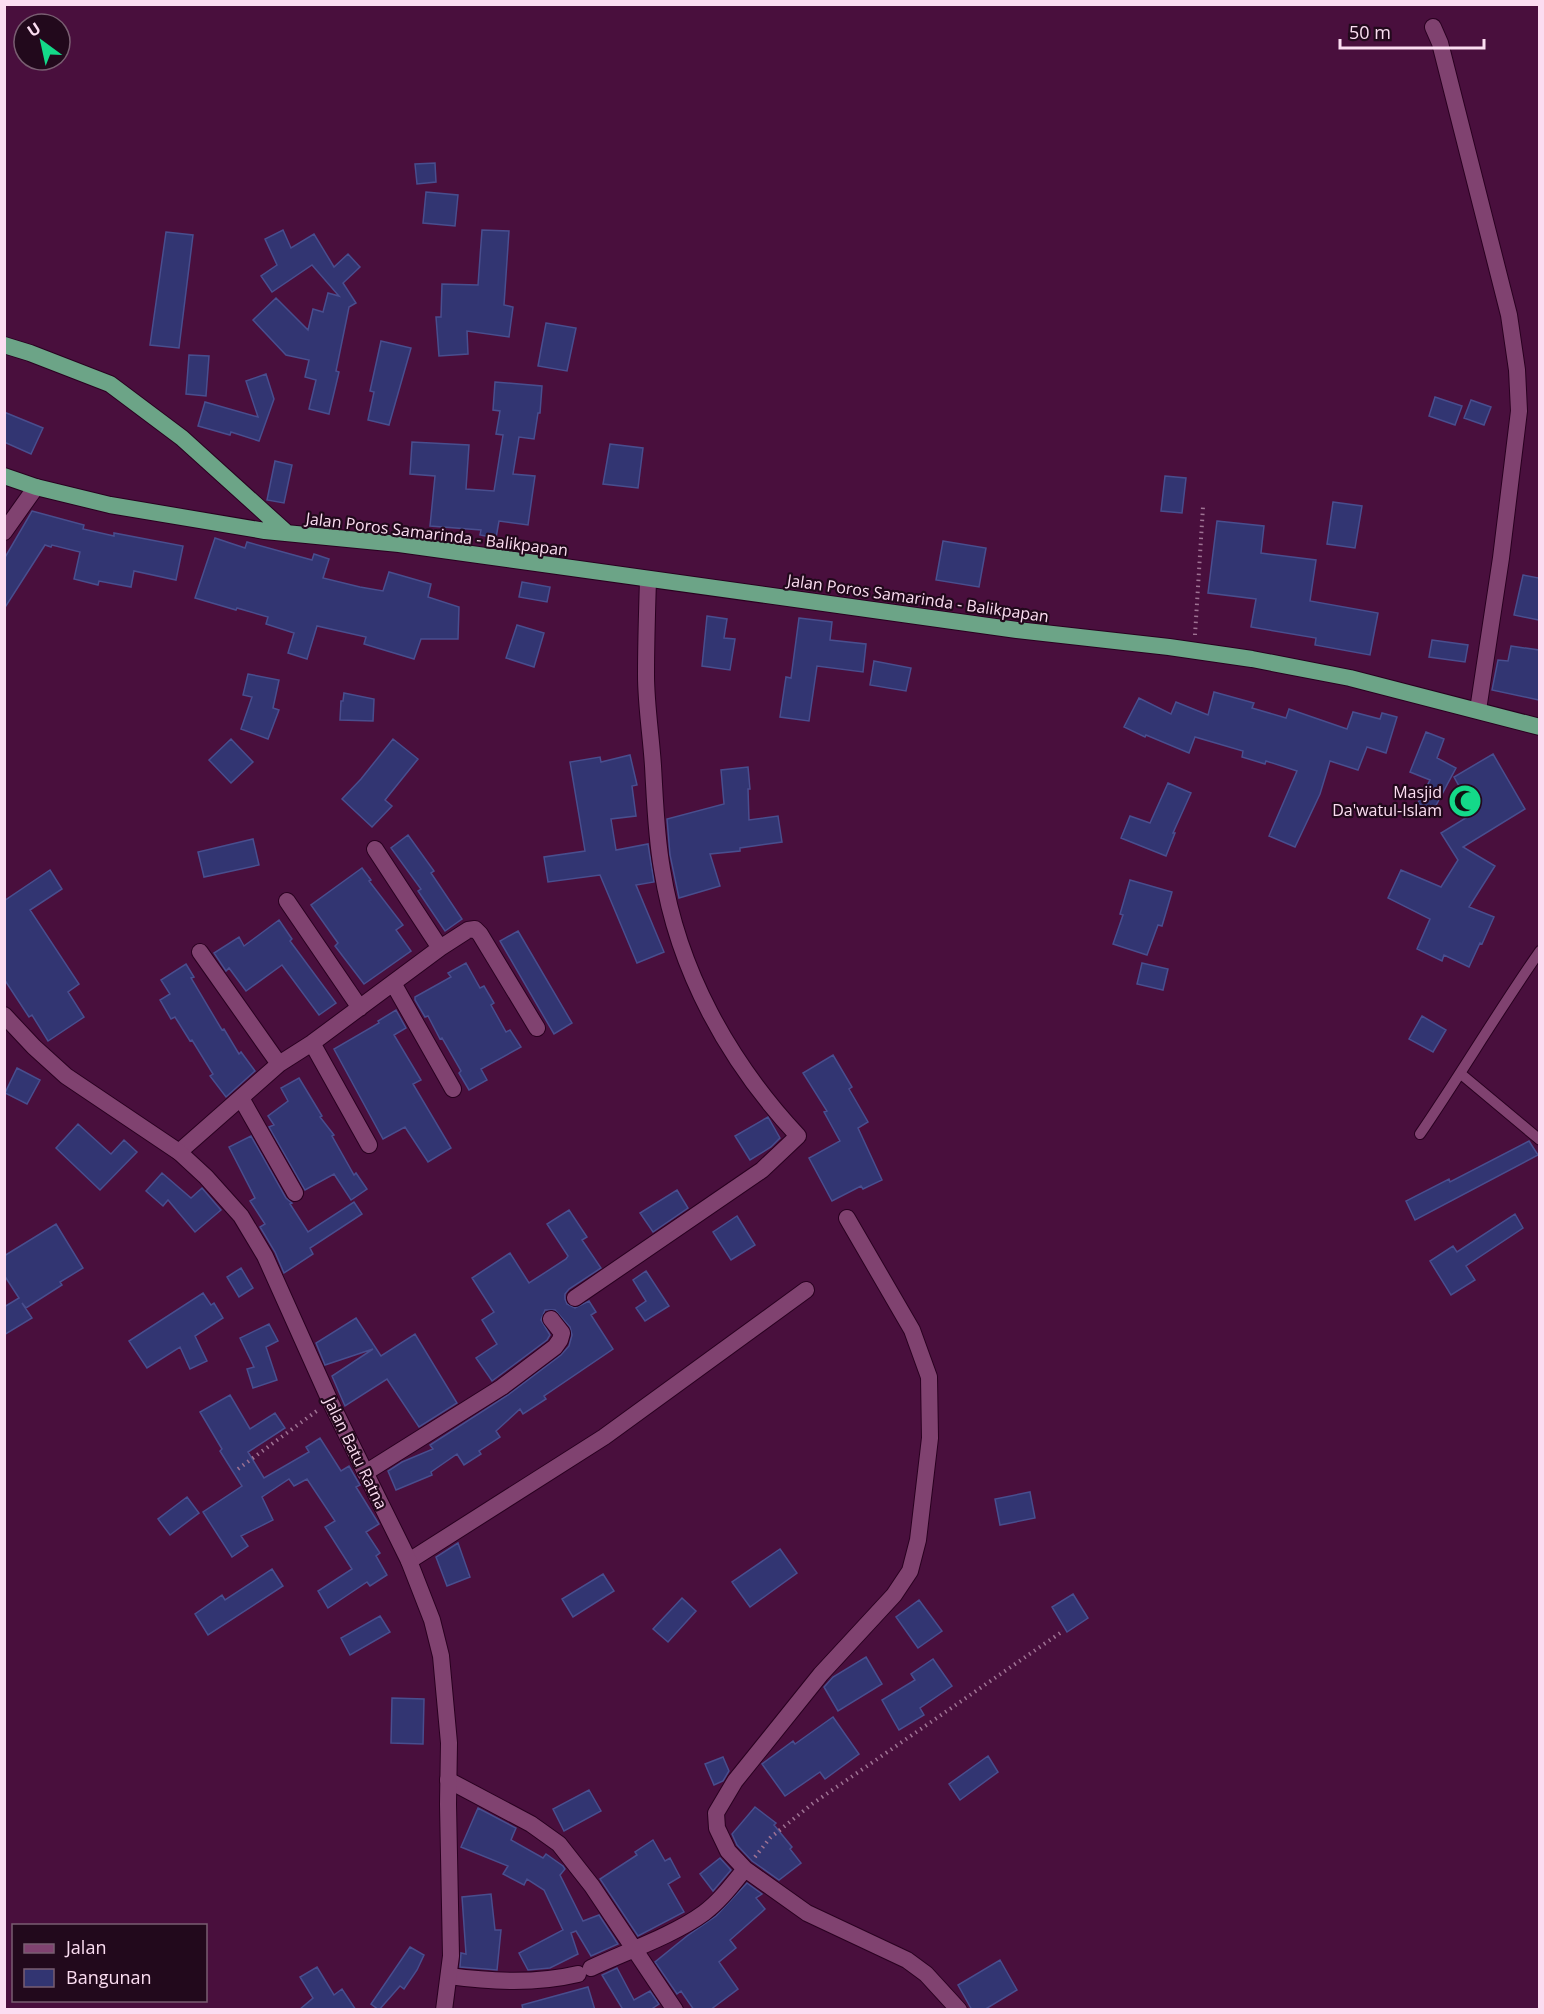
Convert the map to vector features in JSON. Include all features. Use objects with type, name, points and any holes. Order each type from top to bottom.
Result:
[{"type":"highway","name":"Jalan Poros Samarinda - Balikpapan","points":[[4,345],[110,384],[182,438],[287,533]]},
{"type":"highway","name":"Jalan Poros Samarinda - Balikpapan","points":[[4,476],[36,487],[110,505],[287,533],[399,544],[1017,630],[1252,659],[1350,678],[1539,727]]},
{"type":"street","points":[[1433,27],[1440,43],[1509,315],[1517,370],[1519,411],[1501,558],[1478,710]]},
{"type":"street","points":[[4,532],[36,487]]},
{"type":"street","points":[[575,1298],[762,1170],[798,1136],[768,1104],[739,1064],[701,997],[675,929],[662,871],[656,830],[646,677],[648,580]]},
{"type":"street","points":[[375,849],[440,948]]},
{"type":"street","points":[[287,901],[360,1008]]},
{"type":"street","points":[[179,1152],[279,1064],[312,1043],[440,948],[468,930],[475,929],[480,934],[537,1028]]},
{"type":"street","points":[[200,951],[279,1064]]},
{"type":"street","points":[[393,983],[453,1089]]},
{"type":"street","name":"Jalan Batu Ratna","points":[[4,1015],[66,1076],[179,1152],[233,1205],[265,1256],[330,1401],[409,1561],[432,1620],[441,1656],[449,1743],[451,1956],[444,2010]]},
{"type":"street","points":[[312,1043],[369,1145]]},
{"type":"street","points":[[241,1098],[295,1193]]},
{"type":"street","points":[[847,1218],[912,1330],[929,1377],[930,1438],[918,1540],[910,1571],[894,1595],[821,1674],[722,1799],[716,1813],[717,1828],[728,1851],[745,1869],[807,1913],[907,1960],[926,1974],[959,2010]]},
{"type":"street","points":[[409,1561],[604,1437],[806,1290]]},
{"type":"street","points":[[365,1473],[502,1387],[555,1347],[562,1333],[551,1318]]},
{"type":"street","points":[[448,1780],[531,1824],[559,1845],[592,1886],[675,2010]]},
{"type":"street","points":[[450,1976],[481,1981],[521,1982],[554,1980],[585,1971],[673,1931],[702,1914],[718,1901],[745,1869]]},
{"type":"lane","points":[[1420,1134],[1539,951]]},
{"type":"lane","points":[[1461,1074],[1539,1140]]},
{"type":"path","points":[[1194,651],[1203,507]]},
{"type":"path","points":[[238,1469],[330,1401]]},
{"type":"path","points":[[745,1869],[770,1838],[812,1804],[1063,1632]]},
{"type":"building","points":[[435,163],[436,182],[417,184],[415,164]]},
{"type":"building","points":[[426,192],[458,195],[455,226],[423,223]]},
{"type":"building","points":[[283,230],[291,248],[314,234],[334,267],[348,254],[360,267],[343,283],[356,303],[349,307],[336,371],[339,372],[329,414],[309,409],[316,380],[305,377],[309,360],[286,355],[253,320],[276,298],[308,330],[313,309],[323,312],[328,293],[339,296],[312,265],[272,292],[261,276],[277,265],[265,239]]},
{"type":"building","points":[[482,230],[509,231],[504,305],[513,307],[509,337],[467,331],[468,354],[439,356],[436,317],[441,317],[442,284],[478,285]]},
{"type":"building","points":[[166,232],[193,235],[179,348],[150,345]]},
{"type":"building","points":[[546,323],[576,328],[567,371],[538,366]]},
{"type":"building","points":[[381,341],[411,348],[389,425],[368,420],[374,392],[370,391]]},
{"type":"building","points":[[189,355],[209,356],[206,396],[186,394]]},
{"type":"building","points":[[266,374],[274,399],[259,441],[231,432],[230,435],[198,426],[205,402],[258,417],[246,381]]},
{"type":"building","points":[[495,382],[542,386],[540,413],[538,413],[534,439],[519,437],[513,474],[535,476],[528,525],[499,521],[496,538],[480,535],[481,530],[430,526],[435,476],[410,474],[412,442],[469,445],[466,489],[494,491],[503,435],[496,434],[500,411],[493,410]]},
{"type":"building","points":[[1435,397],[1462,406],[1455,425],[1429,416]]},
{"type":"building","points":[[1471,400],[1491,407],[1484,425],[1464,418]]},
{"type":"building","points":[[4,412],[43,428],[31,454],[4,442]]},
{"type":"building","points":[[610,444],[643,448],[638,488],[603,484]]},
{"type":"building","points":[[275,461],[292,465],[284,503],[267,500]]},
{"type":"building","points":[[1165,476],[1186,478],[1182,513],[1161,511]]},
{"type":"building","points":[[1333,502],[1362,506],[1355,548],[1327,544]]},
{"type":"building","points":[[32,511],[84,525],[83,529],[183,546],[176,580],[134,571],[131,587],[99,581],[98,585],[74,579],[80,552],[45,545],[4,609],[4,559]]},
{"type":"building","points":[[1217,521],[1264,526],[1261,553],[1316,560],[1310,601],[1378,613],[1370,655],[1315,645],[1316,638],[1251,627],[1256,599],[1208,593]]},
{"type":"building","points":[[215,538],[245,548],[247,542],[312,560],[314,554],[329,559],[323,578],[360,587],[383,591],[389,572],[431,584],[428,597],[459,607],[458,639],[421,639],[414,659],[364,644],[366,637],[317,626],[307,659],[288,653],[294,633],[266,624],[268,617],[195,598]]},
{"type":"building","points":[[943,541],[986,548],[979,587],[936,580]]},
{"type":"building","points":[[1523,575],[1539,578],[1539,620],[1514,615]]},
{"type":"building","points":[[522,582],[550,587],[547,602],[519,597]]},
{"type":"building","points":[[707,616],[727,619],[724,638],[735,639],[730,670],[702,666]]},
{"type":"building","points":[[799,618],[832,622],[830,640],[866,644],[863,672],[817,666],[809,721],[780,717],[786,677],[791,678]]},
{"type":"building","points":[[517,625],[544,633],[534,667],[506,658]]},
{"type":"building","points":[[1432,640],[1468,645],[1465,662],[1429,657]]},
{"type":"building","points":[[1511,646],[1539,650],[1539,700],[1492,690],[1498,660],[1508,661]]},
{"type":"building","points":[[874,661],[911,668],[906,691],[870,685]]},
{"type":"building","points":[[248,674],[279,680],[273,708],[279,710],[268,739],[241,729],[252,697],[243,695]]},
{"type":"building","points":[[1214,692],[1254,703],[1252,708],[1286,718],[1289,709],[1347,729],[1353,712],[1380,719],[1382,713],[1397,717],[1386,753],[1367,747],[1358,770],[1330,761],[1320,794],[1295,847],[1269,836],[1297,771],[1266,761],[1265,764],[1242,757],[1243,751],[1195,737],[1189,753],[1124,727],[1139,698],[1171,714],[1176,702],[1208,715]]},
{"type":"building","points":[[344,693],[374,699],[373,721],[340,720]]},
{"type":"building","points":[[1426,732],[1444,739],[1437,758],[1456,768],[1433,811],[1418,803],[1430,780],[1410,772]]},
{"type":"building","points":[[231,739],[253,762],[231,783],[209,760]]},
{"type":"building","points":[[393,739],[418,759],[385,800],[392,806],[372,827],[342,799]]},
{"type":"building","points":[[1493,754],[1525,809],[1463,847],[1495,866],[1469,907],[1494,917],[1469,967],[1444,955],[1442,961],[1417,949],[1430,919],[1388,898],[1401,870],[1441,887],[1458,860],[1441,833],[1474,813],[1454,777]]},
{"type":"building","points":[[630,755],[637,785],[632,786],[636,816],[611,819],[616,850],[648,844],[654,882],[636,885],[664,952],[637,963],[600,875],[548,882],[544,857],[585,851],[570,762],[600,757],[601,762]]},
{"type":"building","points":[[748,767],[749,820],[778,816],[782,842],[740,848],[740,851],[710,854],[720,886],[679,898],[670,855],[667,819],[724,804],[721,770]]},
{"type":"building","points":[[1168,783],[1191,793],[1173,833],[1175,833],[1166,856],[1121,838],[1130,816],[1150,823]]},
{"type":"building","points":[[408,835],[434,871],[431,873],[462,919],[445,931],[418,891],[421,889],[391,848]]},
{"type":"building","points":[[253,839],[259,865],[204,877],[198,852]]},
{"type":"building","points":[[362,868],[371,880],[369,881],[403,925],[396,930],[411,951],[364,984],[335,946],[338,943],[311,905]]},
{"type":"building","points":[[50,870],[62,889],[30,910],[79,984],[68,992],[84,1017],[48,1041],[32,1015],[29,1017],[4,979],[4,901]]},
{"type":"building","points":[[1130,880],[1172,892],[1162,926],[1158,925],[1147,955],[1113,944],[1123,915],[1120,914]]},
{"type":"building","points":[[279,920],[292,939],[290,941],[336,1003],[319,1015],[282,965],[246,991],[229,968],[226,971],[214,953],[239,937],[244,946]]},
{"type":"building","points":[[518,931],[572,1023],[554,1034],[500,941]]},
{"type":"building","points":[[466,963],[480,988],[484,986],[494,1003],[491,1005],[506,1032],[510,1030],[521,1047],[481,1069],[487,1080],[469,1090],[442,1038],[440,1039],[428,1016],[425,1017],[415,1000],[415,997],[451,977],[448,973]]},
{"type":"building","points":[[1142,963],[1168,969],[1163,990],[1137,984]]},
{"type":"building","points":[[186,964],[194,977],[191,978],[222,1030],[224,1029],[239,1054],[241,1052],[255,1071],[226,1097],[210,1076],[213,1074],[192,1040],[190,1041],[175,1017],[171,1019],[160,1000],[170,994],[161,980]]},
{"type":"building","points":[[396,1010],[406,1028],[394,1035],[421,1080],[413,1084],[451,1148],[428,1162],[405,1127],[383,1139],[334,1049],[379,1023],[378,1021]]},
{"type":"building","points":[[1422,1016],[1446,1030],[1433,1052],[1409,1039]]},
{"type":"building","points":[[833,1055],[852,1087],[849,1089],[868,1122],[858,1128],[882,1180],[863,1189],[861,1186],[832,1201],[809,1158],[840,1141],[824,1112],[827,1111],[803,1073]]},
{"type":"building","points":[[17,1068],[40,1080],[27,1104],[5,1093]]},
{"type":"building","points":[[299,1078],[322,1116],[320,1117],[334,1135],[332,1136],[354,1175],[356,1173],[367,1189],[351,1200],[334,1174],[305,1190],[269,1127],[274,1125],[268,1116],[288,1101],[281,1088]]},
{"type":"building","points":[[768,1117],[780,1138],[771,1147],[750,1160],[735,1136]]},
{"type":"building","points":[[78,1124],[111,1154],[124,1140],[137,1152],[100,1190],[56,1148]]},
{"type":"building","points":[[251,1136],[308,1232],[354,1202],[362,1214],[310,1248],[313,1254],[284,1273],[260,1227],[265,1224],[250,1201],[255,1198],[229,1147]]},
{"type":"building","points":[[1529,1141],[1538,1155],[1415,1220],[1406,1201],[1449,1179],[1450,1182]]},
{"type":"building","points":[[162,1173],[191,1198],[202,1188],[221,1210],[195,1232],[168,1200],[163,1206],[146,1191]]},
{"type":"building","points":[[677,1190],[688,1208],[653,1232],[640,1213]]},
{"type":"building","points":[[569,1210],[587,1237],[582,1240],[601,1268],[569,1289],[565,1294],[565,1299],[567,1304],[575,1308],[589,1301],[596,1312],[591,1315],[613,1349],[544,1396],[546,1399],[523,1414],[520,1409],[496,1431],[500,1437],[479,1451],[481,1454],[464,1465],[457,1454],[431,1472],[432,1475],[396,1490],[388,1471],[402,1462],[433,1449],[430,1445],[508,1395],[561,1355],[569,1346],[572,1335],[570,1327],[555,1310],[545,1310],[541,1320],[550,1335],[547,1340],[492,1381],[476,1358],[497,1344],[482,1320],[494,1312],[472,1278],[510,1253],[529,1283],[566,1259],[568,1256],[547,1224]]},
{"type":"building","points":[[1515,1214],[1523,1228],[1466,1266],[1475,1280],[1451,1295],[1430,1261],[1453,1246],[1457,1252]]},
{"type":"building","points":[[737,1216],[755,1245],[731,1260],[713,1232]]},
{"type":"building","points":[[56,1224],[83,1268],[60,1282],[62,1285],[26,1308],[22,1303],[32,1318],[4,1335],[4,1307],[19,1298],[4,1275],[4,1256]]},
{"type":"building","points":[[241,1268],[253,1288],[239,1297],[227,1277]]},
{"type":"building","points":[[646,1271],[669,1306],[645,1321],[636,1308],[646,1301],[633,1280]]},
{"type":"building","points":[[203,1293],[211,1305],[214,1303],[223,1318],[195,1336],[207,1361],[190,1369],[180,1347],[147,1368],[129,1341]]},
{"type":"building","points":[[356,1318],[381,1356],[415,1334],[457,1403],[419,1427],[387,1379],[345,1406],[332,1376],[373,1349],[325,1365],[316,1343]]},
{"type":"building","points":[[269,1324],[278,1341],[266,1347],[277,1380],[253,1388],[247,1369],[254,1367],[240,1338]]},
{"type":"building","points":[[230,1395],[250,1429],[275,1413],[285,1428],[248,1452],[264,1478],[309,1452],[306,1447],[320,1438],[341,1471],[349,1466],[360,1485],[356,1487],[379,1524],[366,1532],[380,1553],[376,1556],[387,1575],[370,1586],[367,1582],[328,1608],[318,1591],[352,1569],[325,1527],[335,1521],[307,1479],[294,1486],[289,1479],[262,1497],[273,1520],[241,1536],[248,1546],[232,1557],[203,1512],[242,1486],[220,1451],[222,1449],[200,1412]]},
{"type":"building","points":[[1030,1492],[1035,1518],[1000,1525],[995,1499]]},
{"type":"building","points":[[187,1497],[199,1513],[170,1535],[158,1519]]},
{"type":"building","points":[[458,1543],[470,1577],[447,1586],[436,1557]]},
{"type":"building","points":[[780,1549],[797,1573],[750,1607],[732,1582]]},
{"type":"building","points":[[272,1569],[283,1586],[208,1635],[195,1614],[222,1595],[225,1600]]},
{"type":"building","points":[[603,1574],[614,1591],[573,1617],[562,1599]]},
{"type":"building","points":[[1073,1594],[1088,1618],[1067,1632],[1052,1607]]},
{"type":"building","points":[[682,1598],[696,1611],[668,1642],[653,1629]]},
{"type":"building","points":[[919,1600],[942,1631],[918,1648],[896,1617]]},
{"type":"building","points":[[380,1616],[390,1632],[350,1655],[341,1638]]},
{"type":"building","points":[[866,1657],[882,1684],[838,1711],[824,1687],[833,1677]]},
{"type":"building","points":[[933,1659],[952,1686],[920,1708],[924,1715],[899,1730],[882,1700],[915,1680],[911,1674]]},
{"type":"building","points":[[392,1698],[424,1699],[423,1744],[391,1743]]},
{"type":"building","points":[[833,1717],[859,1754],[825,1779],[820,1772],[785,1796],[762,1764],[793,1741],[795,1744]]},
{"type":"building","points":[[988,1756],[998,1772],[960,1800],[949,1784]]},
{"type":"building","points":[[723,1757],[729,1771],[723,1781],[714,1785],[705,1764]]},
{"type":"building","points":[[589,1790],[601,1811],[564,1831],[553,1809]]},
{"type":"building","points":[[755,1807],[776,1823],[774,1825],[792,1847],[790,1849],[801,1863],[779,1880],[752,1861],[737,1845],[732,1834]]},
{"type":"building","points":[[478,1808],[516,1828],[511,1840],[543,1858],[546,1854],[563,1866],[565,1869],[560,1875],[583,1921],[599,1915],[618,1944],[591,1956],[576,1931],[571,1933],[578,1954],[550,1968],[528,1970],[519,1953],[563,1930],[544,1890],[527,1879],[524,1885],[503,1874],[508,1866],[461,1847]]},
{"type":"building","points":[[653,1840],[665,1861],[670,1858],[680,1877],[668,1884],[684,1912],[638,1936],[600,1879],[637,1855],[635,1852]]},
{"type":"building","points":[[720,1858],[731,1870],[713,1891],[700,1874]]},
{"type":"building","points":[[747,1883],[762,1894],[756,1898],[765,1909],[730,1940],[736,1948],[719,1962],[738,1989],[710,2010],[694,2010],[681,1991],[677,1994],[655,1962],[716,1916]]},
{"type":"building","points":[[491,1894],[495,1930],[501,1930],[497,1970],[460,1967],[461,1953],[466,1954],[462,1897]]},
{"type":"building","points":[[410,1947],[424,1955],[417,1970],[404,1989],[400,1986],[379,2010],[371,2004]]},
{"type":"building","points":[[1000,1960],[1017,1990],[984,2010],[972,2010],[958,1985]]},
{"type":"building","points":[[317,1967],[334,1995],[342,1989],[356,2010],[299,2010],[313,1998],[300,1977]]},
{"type":"building","points":[[617,1968],[634,2000],[650,1991],[659,2004],[650,2010],[619,2010],[622,2008],[602,1975]]},
{"type":"building","points":[[588,1987],[595,2010],[523,2010],[522,2005]]},
{"type":"place","name":"Masjid Da'watul-Islam","points":[[1465,801]]}]
